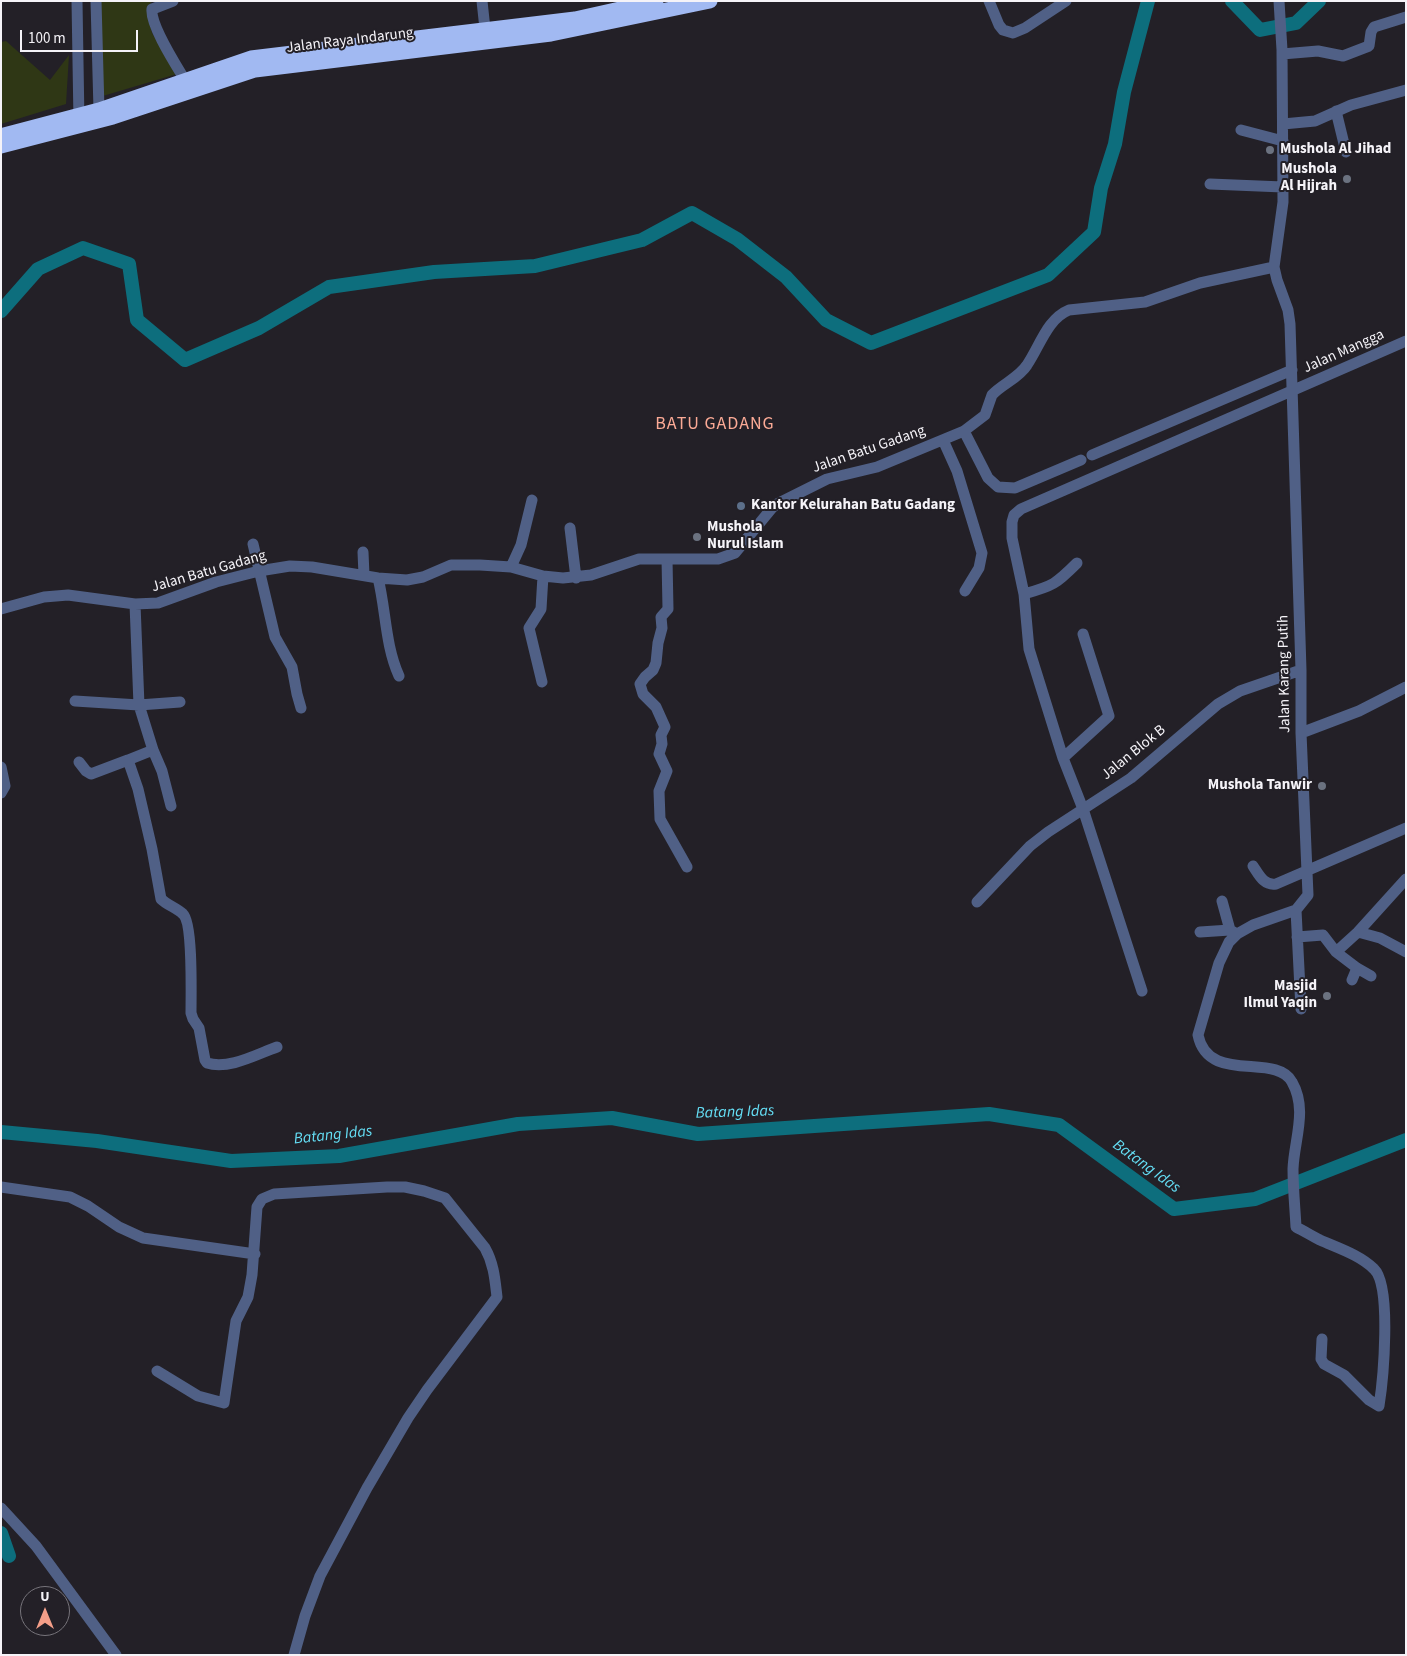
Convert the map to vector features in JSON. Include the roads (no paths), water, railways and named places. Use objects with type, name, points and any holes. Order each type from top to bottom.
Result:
[{"type":"highway","name":"Jalan Raya Indarung","points":[[1,146],[79,121],[255,70],[485,29],[575,19],[656,1]]},
{"type":"highway","name":"Jalan Raya Indarung","points":[[96,116],[182,74],[262,56],[357,52],[551,34],[710,1]]},
{"type":"highway","name":"Jalan Raya Indarung","points":[[1,136],[79,121]]},
{"type":"street","points":[[77,1],[79,121]]},
{"type":"street","points":[[96,1],[96,116]]},
{"type":"street","points":[[173,1],[154,8],[152,12],[161,40],[182,74]]},
{"type":"street","points":[[482,1],[485,29]]},
{"type":"street","points":[[989,1],[999,25],[1003,30],[1013,33],[1025,28],[1066,1]]},
{"type":"street","name":"Jalan Karang Putih","points":[[1280,4],[1283,187],[1281,224],[1274,268],[1276,280],[1288,310],[1292,370],[1301,670],[1300,733],[1308,869],[1308,895],[1296,910]]},
{"type":"street","points":[[1282,52],[1318,50],[1338,56],[1349,55],[1369,46],[1371,32],[1374,27],[1406,17]]},
{"type":"street","points":[[1283,124],[1315,121],[1350,105],[1406,90]]},
{"type":"street","points":[[1336,111],[1346,152]]},
{"type":"street","points":[[1242,130],[1283,141]]},
{"type":"street","points":[[1210,184],[1283,187]]},
{"type":"street","name":"Jalan Batu Gadang","points":[[2,607],[44,597],[68,594],[134,604],[158,603],[216,582],[259,571],[301,565],[378,578],[407,580],[417,579],[457,564],[511,566],[543,576],[576,578],[604,572],[632,560],[718,559],[731,556],[739,549],[772,508],[785,499],[827,479],[877,467],[964,431],[985,415],[990,398],[994,392],[1026,366],[1054,321],[1063,313],[1069,310],[1145,302],[1200,283],[1274,268]]},
{"type":"street","name":"Jalan Mangga","points":[[1024,594],[1012,538],[1012,522],[1016,512],[1406,341]]},
{"type":"street","points":[[964,431],[988,478],[998,487],[1016,488],[1292,370]]},
{"type":"street","points":[[943,440],[957,471],[982,553],[979,568],[964,591]]},
{"type":"street","points":[[511,566],[521,545],[532,500]]},
{"type":"street","points":[[570,528],[576,578]]},
{"type":"street","points":[[253,544],[275,637],[292,667],[301,708]]},
{"type":"street","points":[[363,552],[364,575]]},
{"type":"street","points":[[667,559],[668,609],[661,617],[662,628],[655,667],[640,684],[643,694],[656,707],[665,727],[661,735],[662,742],[658,754],[667,771],[660,791],[660,819],[687,867]]},
{"type":"street","points":[[1077,563],[1059,582],[1052,586],[1024,594],[1029,649],[1063,758],[1083,809],[1142,991]]},
{"type":"street","points":[[542,682],[529,628],[541,609],[543,576]]},
{"type":"street","points":[[378,578],[384,605],[390,651],[399,676]]},
{"type":"street","points":[[134,604],[140,705],[153,750],[162,771],[171,806]]},
{"type":"street","points":[[1063,758],[1109,716],[1083,634]]},
{"type":"street","name":"Jalan Blok B","points":[[977,902],[1030,846],[1048,832],[1131,778],[1230,695],[1301,670]]},
{"type":"street","points":[[1300,733],[1359,710],[1406,687]]},
{"type":"street","points":[[75,701],[140,705],[180,702]]},
{"type":"street","points":[[79,762],[91,774],[153,750]]},
{"type":"street","points":[[128,760],[138,789],[161,899],[184,914],[187,920],[191,1013],[192,1019],[199,1028],[207,1063],[212,1065],[240,1062],[277,1047]]},
{"type":"street","points":[[1,767],[5,786],[1,793]]},
{"type":"street","points":[[1253,866],[1262,880],[1271,885],[1406,828]]},
{"type":"street","points":[[1336,952],[1358,932],[1406,879]]},
{"type":"street","points":[[1222,901],[1233,932],[1219,963],[1198,1034],[1200,1045],[1210,1056],[1231,1065],[1281,1072],[1291,1080],[1298,1096],[1299,1110],[1294,1175],[1296,1227],[1369,1265],[1378,1273],[1382,1283],[1385,1343],[1379,1406],[1369,1400],[1344,1375],[1324,1364],[1321,1359],[1322,1340]]},
{"type":"street","points":[[1200,932],[1233,932],[1296,910],[1300,1009]]},
{"type":"street","points":[[1358,932],[1380,938],[1406,952]]},
{"type":"street","points":[[1297,937],[1323,935],[1336,952],[1371,976]]},
{"type":"street","points":[[1352,980],[1357,968]]},
{"type":"street","points":[[1,1187],[70,1197],[84,1203],[119,1227],[143,1238],[255,1254]]},
{"type":"street","points":[[157,1370],[198,1396],[224,1403],[236,1321],[248,1296],[255,1254],[257,1207],[262,1199],[267,1196],[387,1187],[424,1190],[445,1198],[485,1248],[493,1268],[497,1298],[417,1404],[367,1488],[320,1576],[305,1616],[294,1655]]},
{"type":"street","points":[[1,1508],[36,1546],[116,1655]]},
{"type":"waterway","points":[[1,311],[38,269],[83,248],[129,264],[137,320],[185,360],[259,328],[329,287],[434,272],[535,266],[642,240],[692,213],[737,239],[786,277],[826,320],[871,343],[1048,275],[1094,232],[1101,188],[1115,144],[1124,92],[1148,1]]},
{"type":"waterway","points":[[1232,1],[1260,30],[1296,23],[1319,1]]},
{"type":"waterway","name":"Batang Idas","points":[[1,1132],[97,1141],[231,1161],[339,1156],[518,1124],[612,1118],[698,1134],[989,1114],[1059,1125],[1174,1209],[1255,1199],[1406,1140]]},
{"type":"waterway","points":[[1,1533],[9,1556]]},
{"type":"place","name":"Mushola Al Jihad","points":[[1270,150]]},
{"type":"place","name":"Mushola Al Hijrah","points":[[1347,179]]},
{"type":"place","name":"Kantor Kelurahan Batu Gadang","points":[[741,506]]},
{"type":"place","name":"Mushola Nurul Islam","points":[[697,537]]},
{"type":"place","name":"Mushola Tanwir","points":[[1322,786]]},
{"type":"place","name":"Masjid Ilmul Yaqin","points":[[1327,996]]},
{"type":"district","name":"BATU GADANG","points":[[715,425]]}]
